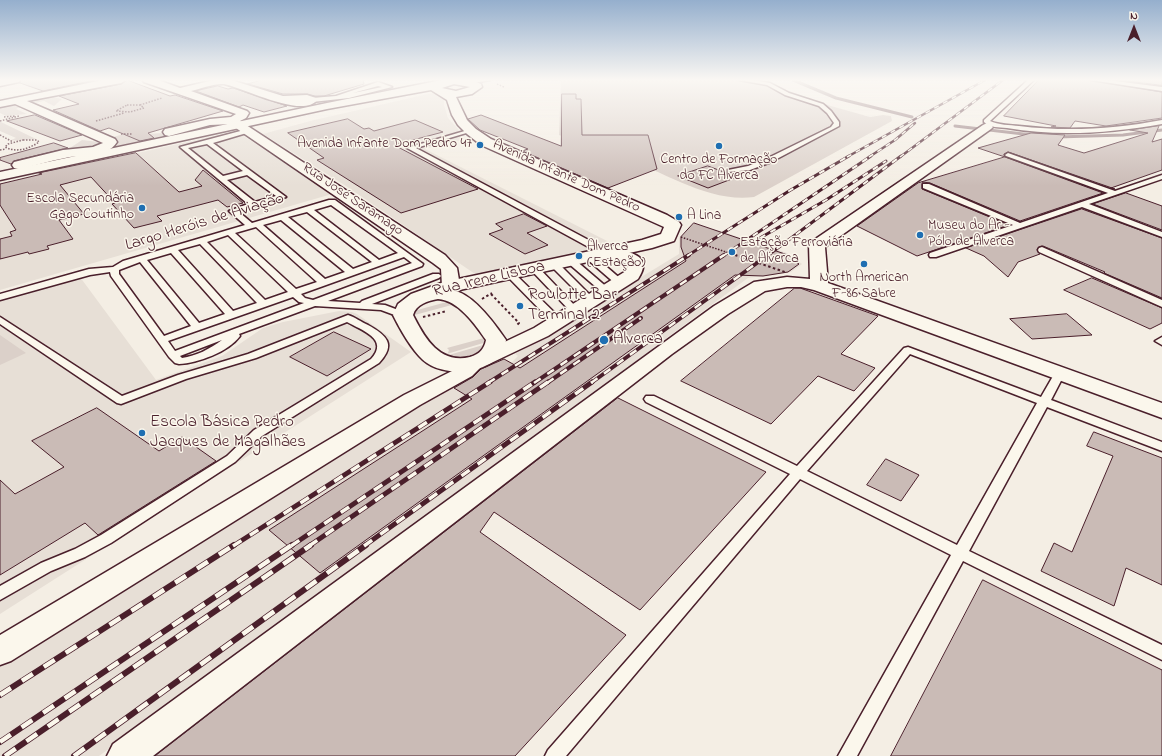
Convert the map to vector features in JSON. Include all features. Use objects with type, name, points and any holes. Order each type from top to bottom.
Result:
[{"type":"street","points":[[19,165],[65,154],[88,152],[102,148],[111,142],[51,115]]},
{"type":"street","points":[[169,132],[210,122],[233,120],[241,115]]},
{"type":"street","points":[[0,176],[243,128],[292,115]]},
{"type":"street","name":"Avenida Infante Dom Pedro","points":[[459,115],[460,119],[470,130],[486,142],[661,218],[673,225],[674,237]]},
{"type":"street","points":[[819,286],[817,245],[987,127]]},
{"type":"street","name":"Rua José Saramago","points":[[243,128],[439,259],[449,268],[444,281]]},
{"type":"street","name":"Rua Irene Lisboa","points":[[412,317],[404,311],[408,304],[444,281],[510,274],[608,254],[674,237]]},
{"type":"street","name":"Rua Irene Lisboa","points":[[434,358],[452,365],[479,361],[558,322],[632,275],[636,270],[632,260],[626,257],[608,254]]},
{"type":"street","points":[[0,651],[412,400],[465,372],[488,356],[495,348],[496,340],[457,306],[444,281]]},
{"type":"street","points":[[125,756],[721,310],[760,286],[787,282],[801,282],[819,286],[1162,411]]},
{"type":"street","points":[[418,298],[445,294],[457,297],[457,306]]},
{"type":"street","points":[[412,317],[434,358],[435,365],[434,375],[427,385],[412,400]]},
{"type":"lane","points":[[730,171],[749,169],[776,158],[833,128],[837,123],[831,115]]},
{"type":"lane","points":[[992,115],[986,121],[987,127],[1060,132],[1096,132],[1129,129],[1162,122]]},
{"type":"lane","points":[[243,128],[208,142],[183,147],[254,205]]},
{"type":"lane","points":[[470,130],[410,148],[608,254]]},
{"type":"lane","points":[[208,142],[282,197],[233,211],[254,225],[323,282]]},
{"type":"lane","points":[[1008,155],[1115,193]]},
{"type":"lane","points":[[222,179],[249,172]]},
{"type":"lane","points":[[933,254],[1162,177]]},
{"type":"lane","points":[[926,186],[1019,225]]},
{"type":"lane","name":"Largo Heróis de Aviação","points":[[173,355],[114,274],[115,269],[121,265],[332,202],[444,281]]},
{"type":"lane","points":[[1081,204],[1162,235]]},
{"type":"lane","points":[[308,209],[378,263]]},
{"type":"lane","points":[[283,217],[351,272]]},
{"type":"lane","points":[[230,233],[302,300],[314,303],[382,307],[412,317]]},
{"type":"lane","points":[[202,241],[263,304]]},
{"type":"lane","points":[[172,250],[231,315]]},
{"type":"lane","points":[[1042,250],[1162,304]]},
{"type":"lane","points":[[162,340],[404,254]]},
{"type":"lane","points":[[590,258],[606,292]]},
{"type":"lane","points":[[142,259],[197,327]]},
{"type":"lane","points":[[563,263],[606,292]]},
{"type":"lane","points":[[563,263],[606,292]]},
{"type":"lane","points":[[243,329],[221,347],[204,354],[183,361],[176,359],[173,355],[243,329],[314,303],[419,264]]},
{"type":"lane","points":[[0,297],[89,272],[115,269]]},
{"type":"lane","points":[[535,269],[575,311]]},
{"type":"lane","points":[[510,274],[558,322]]},
{"type":"lane","points":[[348,304],[372,301],[444,281]]},
{"type":"lane","points":[[0,320],[121,400],[182,377],[252,356],[348,318],[378,334],[383,343],[381,354],[376,361],[258,433],[231,459],[91,548],[46,567],[0,594]]},
{"type":"lane","points":[[554,756],[799,472],[908,350],[1162,447]]},
{"type":"lane","points":[[204,354],[215,367]]},
{"type":"lane","points":[[847,756],[1060,373]]},
{"type":"lane","points":[[650,399],[1162,653]]},
{"type":"path","points":[[76,126],[116,115]]},
{"type":"path","points":[[0,117],[22,116]]},
{"type":"path","points":[[0,135],[13,142]]},
{"type":"path","points":[[0,150],[6,148],[24,148],[34,146],[39,142],[37,140],[28,139],[13,142],[6,146],[6,148]]},
{"type":"path","points":[[674,237],[785,272]]},
{"type":"path","points":[[491,294],[519,323],[507,338],[516,344]]},
{"type":"path","points":[[412,317],[457,306]]},
{"type":"shaded area","points":[[335,115],[447,115],[459,130],[455,134],[465,139],[425,149],[619,247],[478,276],[346,186],[263,134]]},
{"type":"shaded area","name":"Centro de Formação do FC Alverca","points":[[560,115],[864,115],[870,117],[885,115],[891,116],[892,121],[754,197],[737,198],[704,191],[687,185],[639,163],[559,135]]},
{"type":"shaded area","points":[[0,122],[36,139],[20,141],[11,140],[16,138],[0,131]]},
{"type":"shaded area","name":"Escola Secundária Gago Coutinho","points":[[236,131],[332,194],[0,290],[0,184]]},
{"type":"shaded area","points":[[164,133],[167,135],[109,148],[110,138],[120,135]]},
{"type":"shaded area","points":[[82,140],[99,142],[102,144],[97,147],[70,148]]},
{"type":"shaded area","points":[[693,227],[717,230],[787,253],[802,264],[791,272],[748,278],[653,348],[654,352],[99,756],[0,756],[0,664],[499,356],[511,363],[518,356],[515,354],[679,254],[679,238]]},
{"type":"shaded area","name":"Escola Básica Pedro Jacques de Magalhães","points":[[80,277],[156,380],[222,356],[263,328],[283,322],[339,311],[357,314],[411,352],[0,614],[0,301]]},
{"type":"shaded area","points":[[454,300],[459,303],[411,316],[410,312]]},
{"type":"shaded area","points":[[0,335],[26,353],[0,365]]},
{"type":"shaded area","points":[[488,338],[490,341],[440,356],[436,353],[448,353],[449,350],[447,348]]},
{"type":"shaded area","points":[[490,343],[473,359],[442,357]]},
{"type":"building","points":[[36,115],[82,135],[60,141],[7,121]]},
{"type":"building","points":[[65,115],[208,115],[148,133],[154,138],[140,141],[109,128],[100,131]]},
{"type":"building","points":[[482,115],[561,146],[562,115],[581,115],[582,135],[648,135],[657,169],[608,188],[522,151],[528,149],[480,130],[468,119]]},
{"type":"building","points":[[1162,115],[1162,118],[1106,126],[1075,121],[1070,128],[1051,127],[1056,126],[1004,116]]},
{"type":"building","points":[[348,119],[364,129],[369,128],[374,131],[415,120],[443,132],[394,145],[478,189],[401,213],[317,160],[324,158],[288,133]]},
{"type":"building","points":[[1159,126],[1152,142],[1162,139],[1162,170],[1112,188],[1008,152],[1004,154],[1005,157],[978,148],[1031,133],[1065,135],[1058,145],[1084,153],[1148,133],[1130,130]]},
{"type":"building","points":[[54,143],[68,148],[14,161],[11,164],[0,160],[0,158]]},
{"type":"building","points":[[136,153],[179,192],[202,186],[195,180],[203,170],[243,203],[227,207],[218,200],[157,216],[162,221],[134,228],[112,204],[115,203],[91,177],[60,185],[84,214],[59,220],[73,239],[47,246],[49,249],[29,254],[28,252],[0,259],[0,239],[12,236],[10,232],[16,230],[0,205],[0,184],[42,174],[39,173]]},
{"type":"building","points":[[1005,157],[1103,193],[1020,221],[930,183],[923,182],[922,189],[1009,225],[917,256],[857,226],[918,183]]},
{"type":"building","points":[[708,166],[737,177],[708,188],[678,176]]},
{"type":"building","points":[[1126,193],[1162,206],[1162,230],[1093,204]]},
{"type":"building","points":[[1082,209],[1162,238],[1162,298],[1043,246],[1037,249],[1040,254],[1018,262],[1008,277],[984,256],[966,248]]},
{"type":"building","points":[[524,214],[547,226],[527,233],[548,245],[525,254],[489,234],[503,229],[496,224]]},
{"type":"building","points":[[694,223],[785,254],[799,264],[788,272],[763,276],[735,275],[320,573],[269,530],[472,399],[454,388],[473,377],[481,369],[504,359],[520,368],[686,261],[681,247],[681,237]]},
{"type":"building","points":[[1092,278],[1162,308],[1162,323],[1150,329],[1064,290]]},
{"type":"building","points":[[795,288],[800,288],[878,316],[841,354],[875,368],[854,391],[818,376],[771,424],[681,381]]},
{"type":"building","points":[[1067,314],[1092,335],[1032,339],[1010,319]]},
{"type":"building","points":[[334,332],[371,349],[327,376],[290,357]]},
{"type":"building","points":[[618,398],[766,472],[640,610],[494,512],[480,532],[626,635],[515,756],[155,756]]},
{"type":"building","points":[[97,408],[159,451],[182,437],[216,461],[98,535],[85,523],[0,575],[0,480],[15,494],[64,467],[32,441]]},
{"type":"building","points":[[1094,432],[1162,458],[1162,585],[1126,568],[1114,606],[1041,571],[1054,543],[1072,552],[1113,456],[1087,446]]},
{"type":"building","points":[[886,459],[919,475],[901,501],[867,485]]},
{"type":"building","points":[[983,580],[1162,670],[1162,756],[891,756]]},
{"type":"waterway","points":[[905,115],[912,117]]},
{"type":"waterway","points":[[955,126],[1032,135]]},
{"type":"waterway","points":[[1057,137],[1123,135],[1162,130]]},
{"type":"railway","points":[[847,157],[922,115]]},
{"type":"railway","points":[[900,157],[956,115]]},
{"type":"railway","points":[[869,157],[895,140],[915,123]]},
{"type":"railway","points":[[687,256],[789,191],[849,156]]},
{"type":"railway","points":[[723,256],[871,156]]},
{"type":"railway","points":[[767,256],[901,156]]},
{"type":"railway","points":[[760,238],[826,200],[886,161]]},
{"type":"railway","points":[[488,383],[689,255]]},
{"type":"railway","points":[[534,383],[724,255]]},
{"type":"railway","points":[[591,383],[768,255]]},
{"type":"railway","points":[[547,383],[641,318]]},
{"type":"railway","points":[[233,546],[490,382]]},
{"type":"railway","points":[[291,546],[535,382]]},
{"type":"railway","points":[[309,546],[548,382]]},
{"type":"railway","points":[[364,546],[592,382]]},
{"type":"railway","points":[[0,695],[234,545]]},
{"type":"railway","points":[[0,742],[292,545]]},
{"type":"railway","points":[[5,756],[311,545]]},
{"type":"railway","points":[[74,756],[366,545]]},
{"type":"place","name":"Avenida Infante Dom Pedro 47","points":[[480,145]]},
{"type":"place","name":"Centro de Formação do FC Alverca","points":[[719,146]]},
{"type":"place","name":"Escola Secundária Gago Coutinho","points":[[142,208]]},
{"type":"place","name":"A Lina","points":[[679,217]]},
{"type":"place","name":"Museu do Ar - Pólo de Alverca","points":[[920,235]]},
{"type":"place","name":"Estação Ferroviária de Alverca","points":[[732,252]]},
{"type":"place","name":"Alverca (Estação)","points":[[579,256]]},
{"type":"place","name":"North American F-86 Sabre","points":[[864,264]]},
{"type":"place","name":"Roulotte Bar Terminal 2","points":[[520,306]]},
{"type":"place","name":"Alverca","points":[[604,340]]},
{"type":"place","name":"Escola Básica Pedro Jacques de Magalhães","points":[[142,433]]}]
